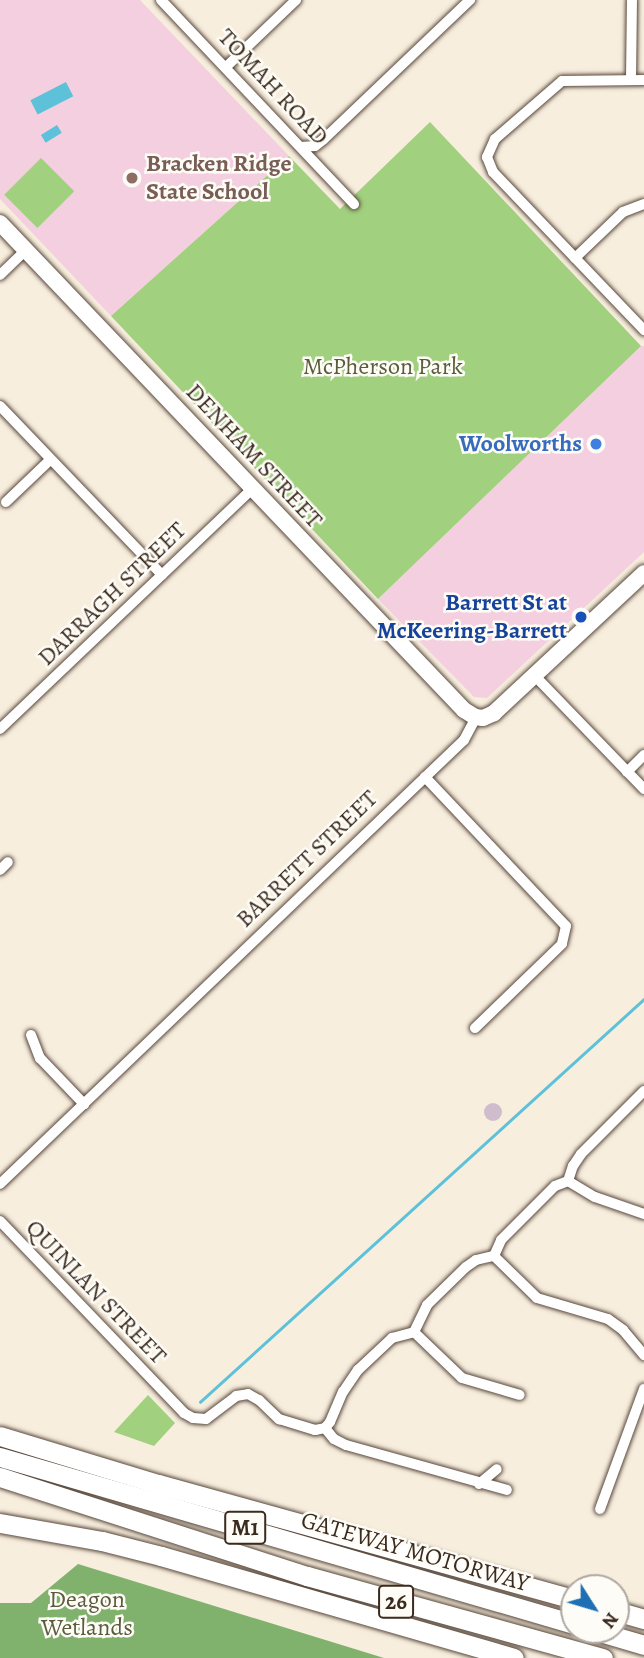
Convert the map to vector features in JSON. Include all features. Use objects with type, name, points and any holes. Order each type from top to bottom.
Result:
[{"type":"highway","name":"GATEWAY MOTORWAY","points":[[0,1436],[158,1484],[560,1596]]},
{"type":"highway","name":"GATEWAY MOTORWAY","points":[[0,1457],[560,1620]]},
{"type":"highway","name":"26","points":[[0,1477],[319,1580],[603,1658]]},
{"type":"highway","name":"26","points":[[0,1523],[149,1553],[514,1658]]},
{"type":"street","name":"TOMAH ROAD","points":[[161,0],[354,204]]},
{"type":"street","points":[[226,67],[296,0]]},
{"type":"street","points":[[300,147],[318,144],[470,0]]},
{"type":"street","points":[[631,80],[632,0]]},
{"type":"street","points":[[644,80],[562,81],[495,139],[487,157],[493,173],[644,330]]},
{"type":"street","points":[[575,258],[623,212],[644,204]]},
{"type":"street","name":"DENHAM STREET","points":[[0,223],[464,709],[476,717]]},
{"type":"street","points":[[0,275],[26,250]]},
{"type":"street","points":[[0,406],[162,575]]},
{"type":"street","points":[[6,502],[50,460]]},
{"type":"street","name":"DARRAGH STREET","points":[[0,729],[253,488]]},
{"type":"street","points":[[476,717],[490,717],[644,573]]},
{"type":"street","points":[[535,676],[644,789]]},
{"type":"street","name":"BARRETT STREET","points":[[0,1184],[464,740],[476,717]]},
{"type":"street","points":[[627,772],[644,755]]},
{"type":"street","points":[[425,776],[566,926],[562,944],[475,1028]]},
{"type":"street","points":[[31,1035],[40,1058],[85,1104]]},
{"type":"street","points":[[568,1181],[581,1154],[644,1091]]},
{"type":"street","points":[[568,1181],[594,1198],[644,1214]]},
{"type":"street","points":[[494,1256],[501,1240],[555,1186],[568,1181]]},
{"type":"street","name":"QUINLAN STREET","points":[[0,1221],[192,1418],[206,1419],[236,1396],[248,1394],[292,1424],[315,1430],[325,1428]]},
{"type":"street","points":[[494,1256],[476,1260],[466,1267],[427,1305],[414,1332],[392,1338],[358,1370],[325,1428],[334,1439],[345,1445],[507,1490]]},
{"type":"street","points":[[494,1256],[537,1298],[608,1319],[623,1330],[644,1355]]},
{"type":"street","points":[[414,1332],[462,1378],[520,1395]]},
{"type":"street","points":[[600,1510],[644,1390]]},
{"type":"street","points":[[478,1483],[497,1469]]},
{"type":"shaded area","name":"Bracken Ridge State School","points":[[0,0],[140,0],[289,156],[111,316],[0,199]]},
{"type":"shaded area","points":[[644,346],[644,552],[487,698],[474,697],[378,599]]},
{"type":"shaded area","points":[[493,1103],[499,1106],[502,1112],[499,1118],[493,1121],[487,1118],[484,1112],[487,1106]]},
{"type":"green space","name":"McPherson Park","points":[[430,122],[641,346],[378,599],[111,316],[289,156],[340,209]]},
{"type":"green space","points":[[41,158],[74,191],[37,228],[4,195]]},
{"type":"green space","points":[[148,1395],[175,1423],[154,1446],[114,1432]]},
{"type":"green space","name":"Deagon Wetlands","points":[[78,1564],[384,1658],[0,1658],[0,1603],[31,1603]]},
{"type":"water","points":[[66,82],[73,96],[38,114],[30,100]]},
{"type":"water","points":[[57,125],[62,133],[46,143],[41,135]]},
{"type":"waterway","points":[[200,1402],[644,999]]},
{"type":"place","name":"Bracken Ridge State School","points":[[132,178]]},
{"type":"place","name":"Woolworths","points":[[596,444]]},
{"type":"place","name":"Barrett St at McKeering-Barrett","points":[[581,617]]}]
